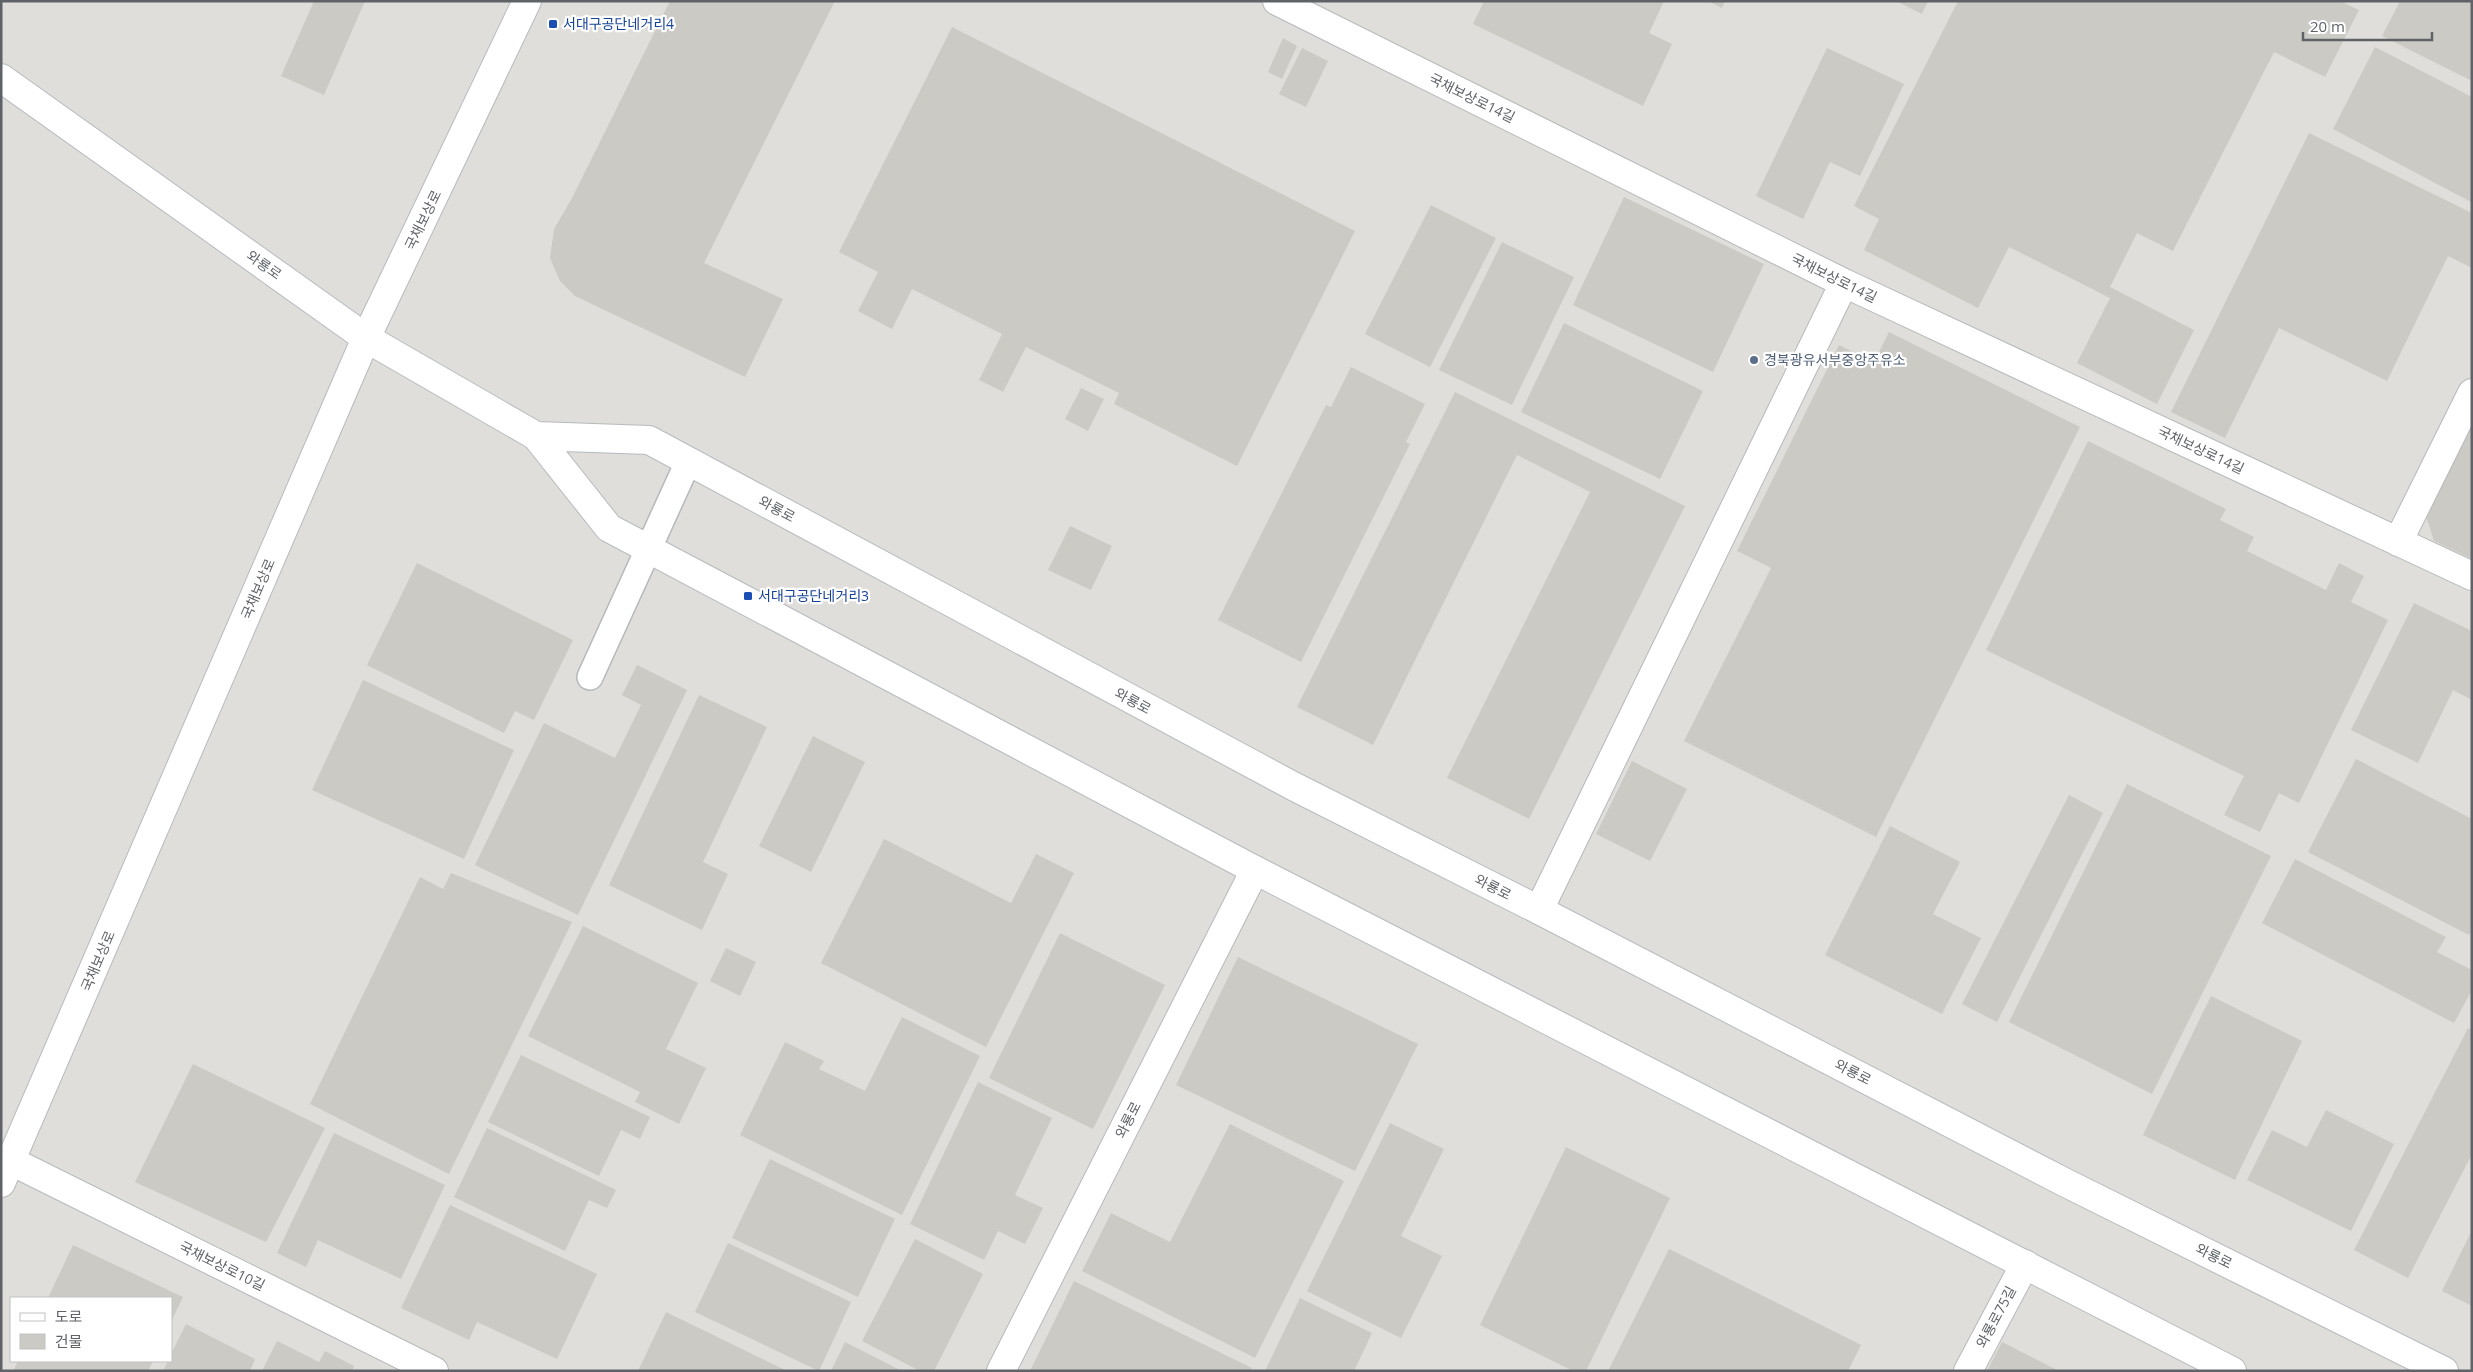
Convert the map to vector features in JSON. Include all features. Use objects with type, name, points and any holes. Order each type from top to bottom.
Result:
[{"type":"main road","name":"국채보상로","points":[[6,1172],[366,338],[527,1]]},
{"type":"main road","name":"국채보상로14길","points":[[1277,1],[1844,283],[2472,576]]},
{"type":"main road","name":"와룡로","points":[[1,78],[366,338],[536,436],[609,528],[1255,870],[2232,1371]]},
{"type":"main road","points":[[1539,910],[1844,283]]},
{"type":"main road","points":[[2398,542],[2472,393]]},
{"type":"main road","name":"와룡로","points":[[536,436],[649,440],[1293,786],[1539,910],[2064,1182],[2444,1371]]},
{"type":"main road","name":"와룡로","points":[[1001,1371],[1255,870]]},
{"type":"main road","name":"국채보상로10길","points":[[6,1172],[434,1371]]},
{"type":"main road","name":"와룡로75길","points":[[1968,1371],[2024,1264]]},
{"type":"lane","points":[[590,677],[688,462]]},
{"type":"shaded area","points":[[1,1],[2472,1],[2472,1371],[1,1371]]},
{"type":"building","points":[[314,1],[365,1],[324,95],[281,76]]},
{"type":"building","points":[[670,1],[835,1],[704,263],[783,299],[745,377],[575,296],[560,281],[550,258],[554,229],[572,198]]},
{"type":"building","points":[[1484,1],[1664,1],[1649,33],[1672,44],[1643,106],[1473,24]]},
{"type":"building","points":[[1708,1],[1725,1],[1722,8]]},
{"type":"building","points":[[1896,1],[1928,1],[1922,14]]},
{"type":"building","points":[[1958,1],[2340,1],[2359,10],[2325,77],[2274,52],[2173,251],[2137,233],[2110,287],[2194,330],[2157,404],[2077,363],[2110,298],[2009,247],[1978,308],[1864,250],[1879,219],[1854,206]]},
{"type":"building","points":[[2400,1],[2472,1],[2472,81],[2382,36]]},
{"type":"building","points":[[952,27],[1355,231],[1237,466],[1114,404],[1119,393],[1026,347],[1003,392],[979,380],[1002,334],[912,289],[892,329],[858,311],[878,272],[839,252]]},
{"type":"building","points":[[1283,38],[1297,46],[1282,79],[1268,72]]},
{"type":"building","points":[[2375,47],[2472,97],[2471,202],[2333,129]]},
{"type":"building","points":[[1302,48],[1328,61],[1306,107],[1279,94]]},
{"type":"building","points":[[1827,48],[1904,84],[1860,176],[1830,162],[1803,219],[1756,196]]},
{"type":"building","points":[[2309,133],[2472,213],[2472,268],[2448,256],[2387,381],[2279,328],[2225,438],[2171,412]]},
{"type":"building","points":[[1624,197],[1764,264],[1713,372],[1573,305]]},
{"type":"building","points":[[1431,205],[1496,238],[1430,367],[1365,334]]},
{"type":"building","points":[[1502,242],[1574,277],[1512,405],[1439,370]]},
{"type":"building","points":[[1564,323],[1703,391],[1660,479],[1521,412]]},
{"type":"building","points":[[1889,332],[2080,427],[1876,837],[1684,741],[1771,568],[1737,551],[1839,345],[1874,362]]},
{"type":"building","points":[[1351,367],[1425,404],[1406,442],[1410,444],[1301,662],[1218,620],[1326,405],[1331,407]]},
{"type":"building","points":[[1081,388],[1104,399],[1088,431],[1065,419]]},
{"type":"building","points":[[1455,392],[1685,506],[1529,819],[1447,778],[1590,492],[1517,455],[1373,745],[1297,707]]},
{"type":"building","points":[[2472,424],[2472,559],[2434,541],[2425,513]]},
{"type":"building","points":[[2088,441],[2226,509],[2220,520],[2254,537],[2247,551],[2326,590],[2339,563],[2364,576],[2351,602],[2388,620],[2299,803],[2279,793],[2260,832],[2224,815],[2244,776],[1986,650]]},
{"type":"building","points":[[1070,526],[1112,546],[1091,590],[1048,570]]},
{"type":"building","points":[[417,563],[573,640],[534,720],[515,711],[504,733],[367,665]]},
{"type":"building","points":[[2414,603],[2472,631],[2472,700],[2453,690],[2418,763],[2351,730]]},
{"type":"building","points":[[637,665],[687,690],[578,915],[475,865],[544,723],[615,758],[641,705],[622,695]]},
{"type":"building","points":[[363,680],[514,750],[464,859],[312,790]]},
{"type":"building","points":[[699,695],[767,727],[703,862],[728,874],[702,930],[609,885]]},
{"type":"building","points":[[813,736],[865,762],[811,872],[759,846]]},
{"type":"building","points":[[2356,759],[2472,819],[2472,930],[2469,935],[2308,852]]},
{"type":"building","points":[[1632,761],[1687,789],[1650,861],[1596,834]]},
{"type":"building","points":[[2127,784],[2271,856],[2152,1094],[2009,1022]]},
{"type":"building","points":[[2069,795],[2103,813],[1997,1022],[1962,1004]]},
{"type":"building","points":[[1890,826],[1960,862],[1933,914],[1981,938],[1942,1014],[1825,955]]},
{"type":"building","points":[[884,839],[1011,903],[1036,854],[1074,873],[986,1047],[821,963]]},
{"type":"building","points":[[2295,859],[2446,937],[2437,952],[2472,970],[2472,990],[2454,1023],[2262,923]]},
{"type":"building","points":[[451,873],[572,922],[449,1174],[310,1104],[420,877],[443,889]]},
{"type":"building","points":[[583,926],[698,983],[666,1049],[706,1068],[679,1124],[635,1102],[640,1092],[528,1036]]},
{"type":"building","points":[[1060,933],[1165,985],[1093,1129],[989,1078]]},
{"type":"building","points":[[726,948],[756,962],[740,996],[710,981]]},
{"type":"building","points":[[1238,957],[1418,1044],[1355,1171],[1176,1085]]},
{"type":"building","points":[[2211,996],[2302,1041],[2235,1180],[2143,1135]]},
{"type":"building","points":[[902,1017],[980,1056],[902,1215],[740,1135],[785,1042],[824,1061],[819,1069],[865,1091]]},
{"type":"building","points":[[2468,1028],[2472,1030],[2472,1154],[2408,1278],[2354,1250]]},
{"type":"building","points":[[521,1055],[650,1117],[640,1139],[621,1130],[599,1176],[488,1122]]},
{"type":"building","points":[[193,1064],[325,1128],[266,1242],[135,1182]]},
{"type":"building","points":[[978,1082],[1052,1118],[1015,1195],[1043,1208],[1025,1244],[998,1231],[984,1260],[910,1224]]},
{"type":"building","points":[[2326,1110],[2394,1144],[2351,1231],[2247,1180],[2272,1130],[2307,1147]]},
{"type":"building","points":[[1390,1123],[1444,1149],[1401,1236],[1442,1256],[1401,1338],[1307,1291]]},
{"type":"building","points":[[1230,1124],[1344,1181],[1255,1358],[1082,1271],[1111,1213],[1170,1242]]},
{"type":"building","points":[[487,1128],[616,1190],[607,1208],[589,1200],[565,1251],[454,1197]]},
{"type":"building","points":[[334,1133],[445,1185],[401,1279],[318,1240],[306,1267],[277,1253]]},
{"type":"building","points":[[1566,1147],[1670,1198],[1586,1371],[1573,1371],[1480,1325]]},
{"type":"building","points":[[770,1159],[895,1219],[858,1297],[732,1238]]},
{"type":"building","points":[[450,1205],[597,1274],[557,1359],[477,1322],[469,1340],[401,1308]]},
{"type":"building","points":[[2472,1230],[2472,1306],[2442,1291]]},
{"type":"building","points":[[915,1239],[983,1274],[934,1371],[920,1371],[862,1341]]},
{"type":"building","points":[[728,1243],[851,1302],[819,1371],[695,1312]]},
{"type":"building","points":[[73,1245],[183,1297],[172,1320],[172,1297],[48,1297]]},
{"type":"building","points":[[1669,1249],[1861,1345],[1848,1371],[1608,1371]]},
{"type":"building","points":[[1074,1281],[1252,1368],[1250,1371],[1030,1371]]},
{"type":"building","points":[[1300,1298],[1372,1333],[1354,1371],[1265,1371]]},
{"type":"building","points":[[666,1312],[787,1371],[638,1371]]},
{"type":"building","points":[[186,1324],[255,1359],[250,1371],[163,1371],[168,1362],[172,1362],[172,1352]]},
{"type":"building","points":[[277,1341],[319,1362],[325,1351],[354,1366],[352,1371],[262,1371]]},
{"type":"building","points":[[845,1342],[902,1371],[831,1371]]},
{"type":"building","points":[[2002,1342],[2059,1371],[1987,1371]]},
{"type":"building","points":[[18,1362],[152,1362],[148,1371],[13,1371]]},
{"type":"place","name":"서대구공단네거리4","points":[[553,24]]},
{"type":"place","name":"경북광유서부중앙주유소","points":[[1754,360]]},
{"type":"place","name":"서대구공단네거리3","points":[[748,596]]}]
